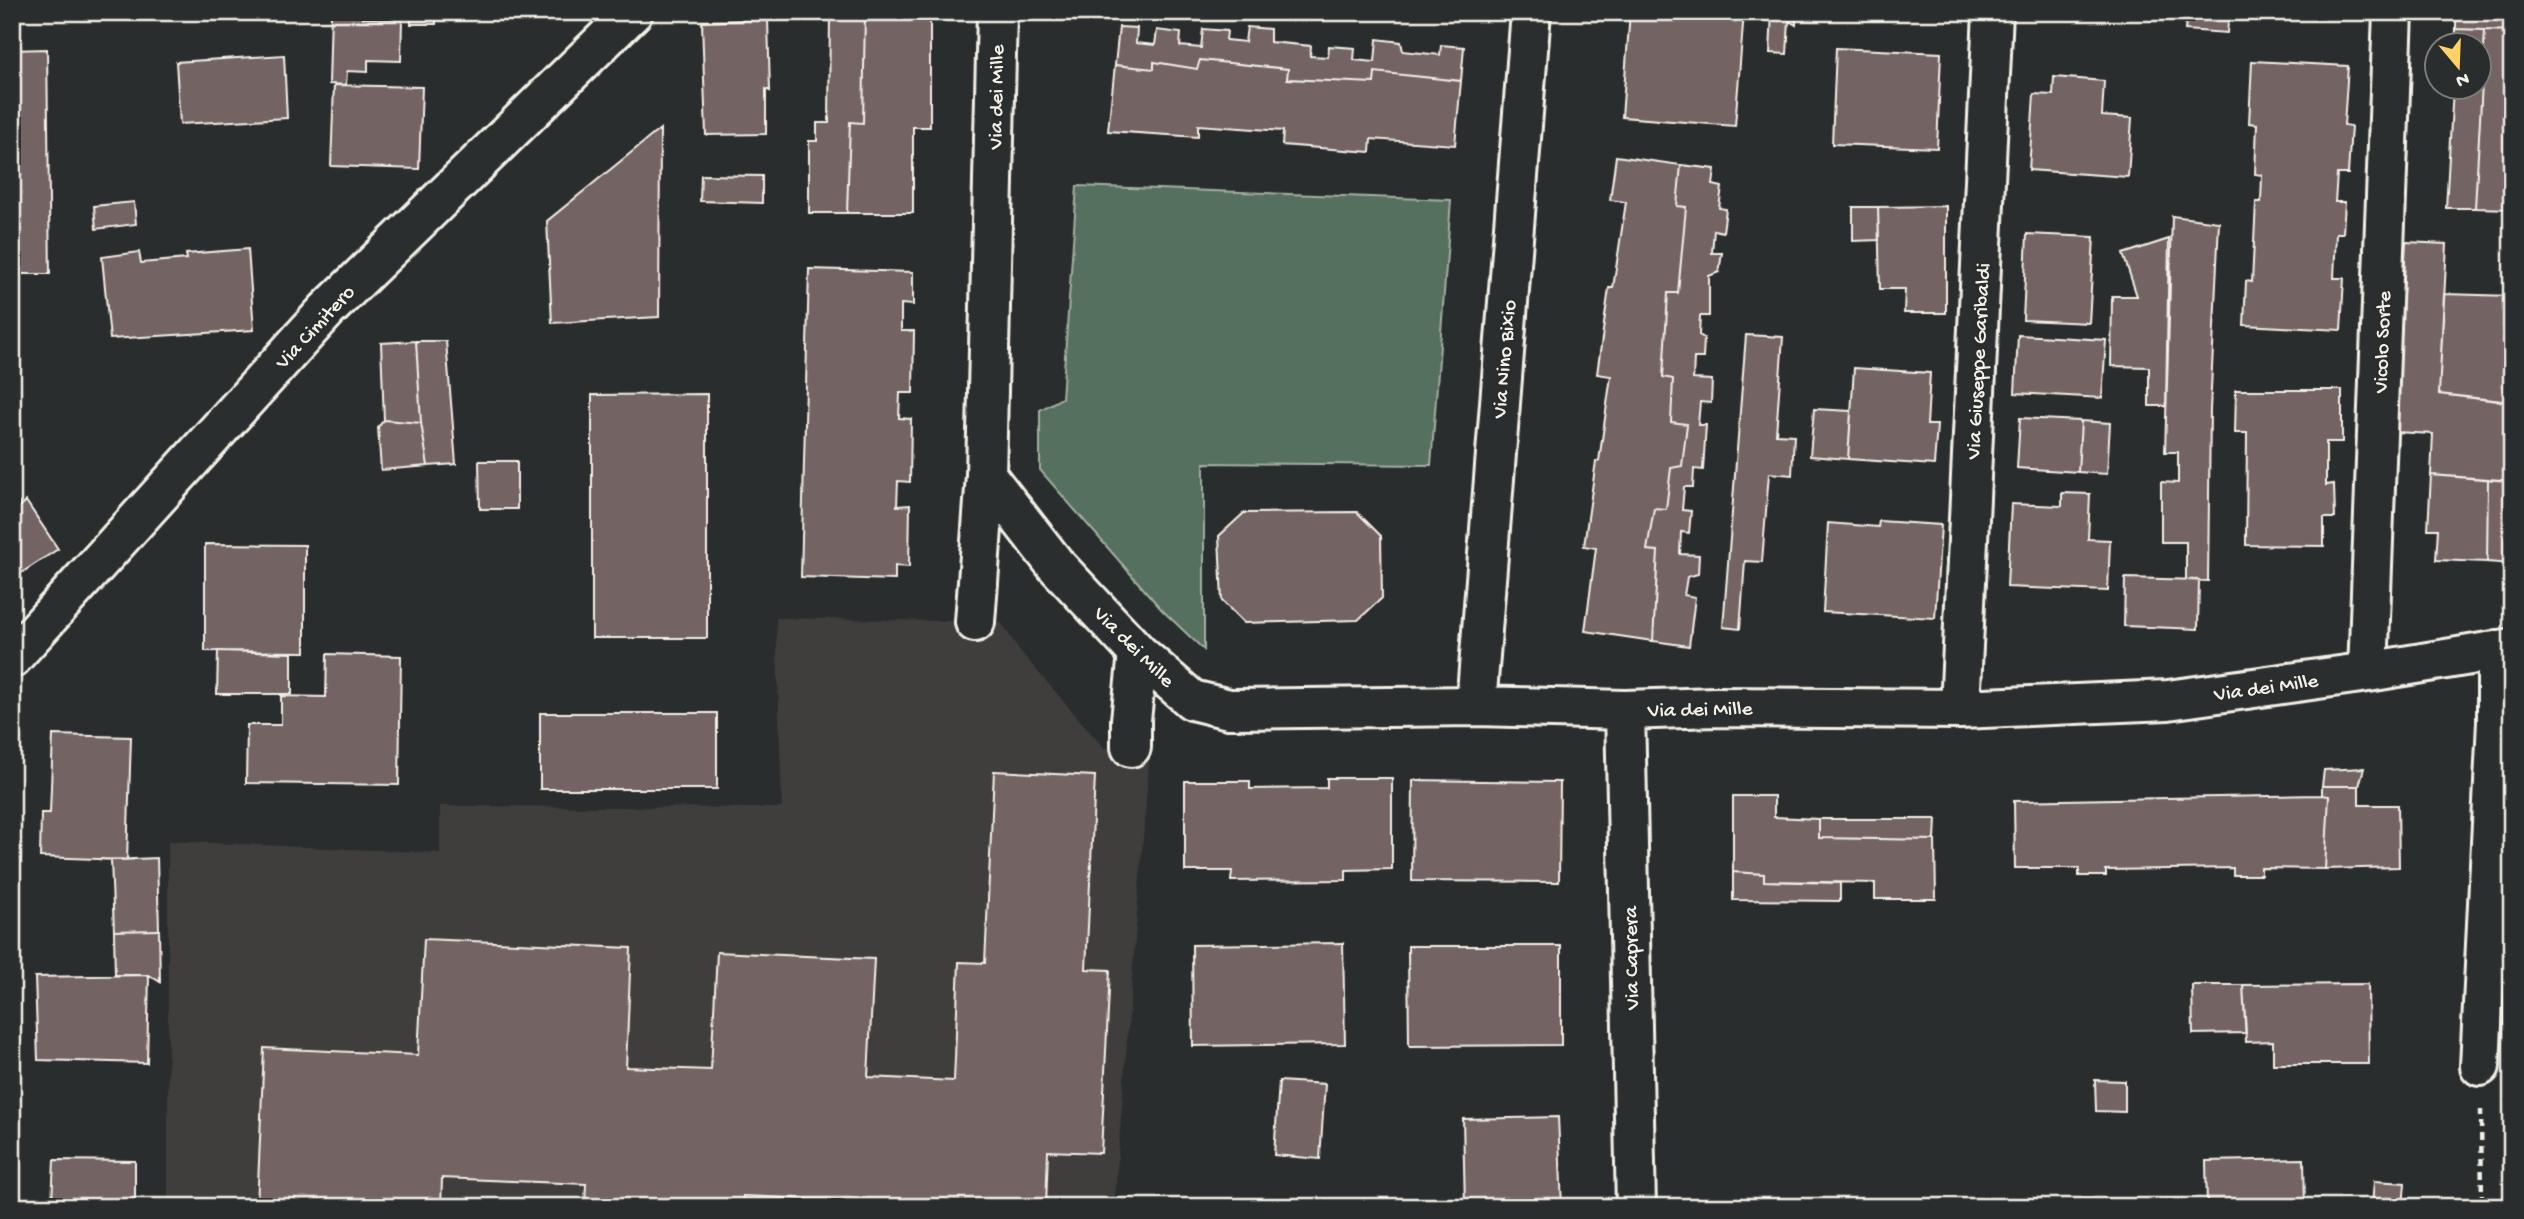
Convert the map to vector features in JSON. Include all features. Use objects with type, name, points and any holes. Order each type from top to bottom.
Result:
[{"type":"street","name":"Via Cimitero","points":[[12,658],[327,310],[633,12]]},
{"type":"street","name":"Via dei Mille","points":[[975,622],[986,475],[997,12]]},
{"type":"street","name":"Via Nino Bixio","points":[[1476,706],[1531,12]]},
{"type":"street","name":"Via Giuseppe Garibaldi","points":[[1960,709],[1993,12]]},
{"type":"street","name":"Vicolo Sorte","points":[[2368,672],[2393,12]]},
{"type":"street","name":"Via dei Mille","points":[[986,475],[1055,564],[1138,653],[1192,700],[1229,709],[1476,706],[1625,710],[1715,707],[1960,709],[2168,700],[2368,672],[2504,649]]},
{"type":"street","points":[[2480,1066],[2497,722],[2504,649]]},
{"type":"street","points":[[1131,747],[1138,653]]},
{"type":"street","name":"Via Caprera","points":[[1625,710],[1636,1207]]},
{"type":"path","points":[[2480,1066],[2482,1207]]},
{"type":"shaded area","points":[[776,618],[1001,622],[1019,650],[1104,748],[1131,747],[1150,750],[1114,1207],[168,1207],[168,841],[440,853],[440,806],[782,808]]},
{"type":"green space","points":[[1077,186],[1451,200],[1431,465],[1204,463],[1204,650],[1162,610],[1040,470],[1040,410],[1062,398]]},
{"type":"building","points":[[331,12],[356,12],[356,15],[364,15],[363,18],[402,19],[401,61],[368,60],[368,72],[347,71],[346,85],[329,84]]},
{"type":"building","points":[[411,12],[436,12],[436,24],[411,24]]},
{"type":"building","points":[[830,12],[865,12],[863,123],[850,122],[847,213],[809,213],[809,141],[817,141],[817,123],[829,123]]},
{"type":"building","points":[[865,12],[930,12],[930,127],[913,127],[913,213],[847,213],[850,122],[863,123]]},
{"type":"building","points":[[1630,12],[1744,12],[1735,126],[1622,117]]},
{"type":"building","points":[[1772,12],[1796,12],[1796,25],[1789,21],[1787,54],[1770,53]]},
{"type":"building","points":[[1904,12],[1957,12],[1957,15]]},
{"type":"building","points":[[2187,12],[2229,12],[2227,33],[2185,30]]},
{"type":"building","points":[[2456,12],[2512,12],[2512,31],[2456,29]]},
{"type":"building","points":[[768,19],[770,91],[766,89],[766,134],[706,135],[702,22]]},
{"type":"building","points":[[1119,27],[1137,28],[1136,43],[1155,45],[1157,30],[1181,33],[1180,46],[1201,48],[1203,29],[1227,31],[1226,40],[1245,42],[1247,27],[1270,29],[1270,42],[1311,46],[1310,56],[1328,57],[1329,46],[1355,48],[1354,60],[1375,62],[1377,39],[1401,42],[1403,51],[1440,55],[1441,45],[1464,47],[1461,81],[1375,72],[1374,83],[1287,79],[1288,69],[1200,60],[1197,69],[1154,62],[1154,69],[1115,65]]},
{"type":"building","points":[[2456,29],[2485,30],[2485,32],[2456,32]]},
{"type":"building","points":[[2512,31],[2512,209],[2475,208],[2481,102],[2492,102],[2492,32],[2485,32]]},
{"type":"building","points":[[1836,48],[1941,53],[1937,148],[1832,144]]},
{"type":"building","points":[[47,49],[50,274],[12,274],[12,50]]},
{"type":"building","points":[[284,55],[287,118],[180,124],[176,62]]},
{"type":"building","points":[[1200,60],[1288,69],[1287,79],[1374,83],[1375,72],[1461,81],[1455,145],[1371,139],[1370,152],[1282,145],[1283,131],[1198,125],[1198,137],[1108,131],[1115,65],[1154,69],[1154,62],[1197,69]]},
{"type":"building","points":[[2252,61],[2348,66],[2344,125],[2351,126],[2348,174],[2337,174],[2335,202],[2345,202],[2343,233],[2336,233],[2334,278],[2344,278],[2341,330],[2244,325],[2246,281],[2252,282],[2256,202],[2261,202],[2262,175],[2255,174],[2257,124],[2249,123]]},
{"type":"building","points":[[2054,77],[2104,81],[2102,116],[2132,118],[2128,177],[2029,170],[2034,94],[2053,95]]},
{"type":"building","points":[[334,85],[422,87],[419,169],[331,166]]},
{"type":"building","points":[[2452,102],[2481,102],[2475,208],[2446,208]]},
{"type":"building","points":[[660,129],[659,317],[552,323],[547,221]]},
{"type":"building","points":[[1616,156],[1681,165],[1677,206],[1686,207],[1678,293],[1668,293],[1663,377],[1673,379],[1671,422],[1687,424],[1682,466],[1671,468],[1666,509],[1654,508],[1647,550],[1658,551],[1653,641],[1585,631],[1596,548],[1584,546],[1611,376],[1597,374],[1609,288],[1613,288],[1626,202],[1610,200]]},
{"type":"building","points":[[1681,165],[1715,169],[1713,185],[1722,187],[1719,208],[1726,209],[1723,232],[1714,230],[1712,253],[1722,253],[1719,272],[1709,276],[1709,316],[1700,316],[1699,335],[1704,338],[1703,358],[1694,358],[1693,379],[1712,380],[1711,403],[1700,402],[1698,425],[1706,425],[1703,470],[1694,469],[1693,487],[1684,487],[1682,510],[1691,511],[1689,533],[1681,532],[1680,554],[1699,555],[1698,574],[1687,577],[1684,595],[1695,597],[1689,646],[1653,641],[1658,551],[1647,550],[1654,508],[1666,509],[1671,468],[1682,466],[1687,424],[1671,422],[1673,379],[1663,377],[1668,293],[1678,293],[1686,207],[1677,206]]},
{"type":"building","points":[[701,175],[762,176],[762,203],[700,201]]},
{"type":"building","points":[[134,202],[136,224],[96,229],[94,206]]},
{"type":"building","points":[[1946,206],[1946,313],[1904,313],[1905,289],[1880,289],[1878,207]]},
{"type":"building","points":[[1853,207],[1878,207],[1879,240],[1853,241]]},
{"type":"building","points":[[2172,216],[2219,222],[2210,410],[2208,581],[2186,580],[2186,542],[2161,542],[2161,482],[2178,483],[2178,452],[2165,452]]},
{"type":"building","points":[[2027,234],[2094,237],[2089,323],[2023,320]]},
{"type":"building","points":[[2169,239],[2166,406],[2149,406],[2149,367],[2111,366],[2112,296],[2137,296],[2123,254]]},
{"type":"building","points":[[2406,242],[2447,244],[2439,394],[2507,402],[2506,439],[2510,439],[2508,481],[2431,475],[2433,434],[2395,432]]},
{"type":"building","points":[[248,249],[254,330],[110,339],[102,257],[139,252],[141,263],[187,259],[186,254]]},
{"type":"building","points":[[809,269],[913,272],[913,305],[901,304],[901,331],[914,331],[913,393],[900,393],[899,418],[911,419],[910,482],[898,481],[897,506],[910,505],[909,567],[895,566],[895,580],[801,577]]},
{"type":"building","points":[[2444,294],[2512,296],[2512,402],[2439,394]]},
{"type":"building","points":[[1746,335],[1783,337],[1776,434],[1794,435],[1792,475],[1769,473],[1762,562],[1745,561],[1740,629],[1723,627]]},
{"type":"building","points":[[2018,335],[2106,340],[2102,398],[2015,393]]},
{"type":"building","points":[[416,341],[421,423],[384,420],[381,343]]},
{"type":"building","points":[[416,341],[446,341],[456,464],[428,466],[421,423]]},
{"type":"building","points":[[1854,368],[1930,373],[1927,425],[1937,425],[1934,465],[1848,459]]},
{"type":"building","points":[[2236,390],[2342,390],[2342,442],[2326,442],[2326,485],[2334,484],[2335,518],[2324,518],[2324,546],[2246,545],[2247,433],[2235,433]]},
{"type":"building","points":[[707,394],[707,638],[592,638],[592,395]]},
{"type":"building","points":[[1814,409],[1851,411],[1848,459],[1810,456]]},
{"type":"building","points":[[2020,418],[2081,421],[2078,472],[2017,468]]},
{"type":"building","points":[[384,420],[421,423],[428,466],[381,470],[378,427]]},
{"type":"building","points":[[2081,421],[2110,423],[2107,474],[2078,472]]},
{"type":"building","points":[[479,461],[517,461],[517,509],[480,509]]},
{"type":"building","points":[[2431,475],[2488,479],[2487,562],[2436,560],[2438,529],[2428,529]]},
{"type":"building","points":[[2488,479],[2512,481],[2512,564],[2487,562]]},
{"type":"building","points":[[12,493],[21,506],[26,501],[58,549],[12,579]]},
{"type":"building","points":[[2062,493],[2090,494],[2088,539],[2110,540],[2108,591],[2007,587],[2011,504],[2062,506]]},
{"type":"building","points":[[1357,512],[1381,536],[1382,598],[1358,620],[1244,623],[1222,601],[1219,536],[1244,513]]},
{"type":"building","points":[[1879,521],[1941,525],[1935,618],[1823,612],[1828,523],[1878,527]]},
{"type":"building","points":[[205,544],[305,545],[305,652],[205,651]]},
{"type":"building","points":[[2125,578],[2199,580],[2198,629],[2124,626]]},
{"type":"building","points":[[218,651],[292,653],[292,694],[217,694]]},
{"type":"building","points":[[327,654],[401,656],[399,785],[246,783],[247,725],[281,725],[281,696],[326,697]]},
{"type":"building","points":[[540,713],[717,713],[717,789],[540,789]]},
{"type":"building","points":[[53,735],[131,737],[127,860],[40,857],[41,813],[50,813]]},
{"type":"building","points":[[2364,768],[2359,786],[2322,786],[2324,770]]},
{"type":"building","points":[[994,771],[1095,776],[1086,969],[1110,970],[1101,1153],[1048,1151],[1046,1207],[891,1207],[891,1203],[743,1196],[742,1207],[585,1207],[586,1184],[442,1178],[441,1207],[257,1207],[264,1048],[418,1055],[424,939],[631,948],[626,1067],[711,1070],[717,952],[874,959],[868,1077],[954,1081],[959,962],[985,963]]},
{"type":"building","points":[[1327,778],[1392,778],[1392,869],[1346,870],[1346,880],[1231,881],[1232,871],[1185,871],[1185,781],[1250,781],[1250,789],[1327,788]]},
{"type":"building","points":[[1413,780],[1560,782],[1559,882],[1412,881]]},
{"type":"building","points":[[2322,786],[2359,786],[2359,805],[2398,805],[2399,867],[2325,869],[2329,796],[2322,795]]},
{"type":"building","points":[[1733,796],[1774,796],[1774,817],[1819,819],[1819,838],[1935,840],[1936,899],[1875,899],[1875,883],[1764,881],[1764,874],[1733,872]]},
{"type":"building","points":[[2329,796],[2325,869],[2261,868],[2261,875],[2233,875],[2233,868],[2106,870],[2106,876],[2079,876],[2079,868],[2015,868],[2014,801]]},
{"type":"building","points":[[1819,819],[1936,819],[1935,840],[1819,838]]},
{"type":"building","points":[[157,858],[159,930],[114,931],[111,860]]},
{"type":"building","points":[[1733,872],[1764,874],[1764,881],[1840,883],[1840,901],[1733,900]]},
{"type":"building","points":[[159,930],[160,982],[149,975],[115,975],[114,931]]},
{"type":"building","points":[[1343,943],[1345,1044],[1193,1046],[1192,945]]},
{"type":"building","points":[[1408,946],[1561,946],[1561,1045],[1409,1046]]},
{"type":"building","points":[[149,975],[147,1063],[38,1060],[35,977]]},
{"type":"building","points":[[2368,984],[2369,1064],[2273,1064],[2273,1041],[2246,1042],[2243,985]]},
{"type":"building","points":[[2192,985],[2243,985],[2246,1033],[2193,1034]]},
{"type":"building","points":[[2095,1080],[2125,1081],[2125,1112],[2096,1111]]},
{"type":"building","points":[[1279,1081],[1325,1084],[1320,1159],[1274,1155]]},
{"type":"building","points":[[1558,1117],[1562,1207],[1465,1207],[1463,1119]]},
{"type":"building","points":[[2304,1159],[2305,1207],[2207,1207],[2206,1161]]},
{"type":"building","points":[[54,1160],[135,1161],[135,1207],[46,1207],[52,1203]]},
{"type":"building","points":[[2374,1181],[2405,1183],[2403,1207],[2372,1207]]}]
